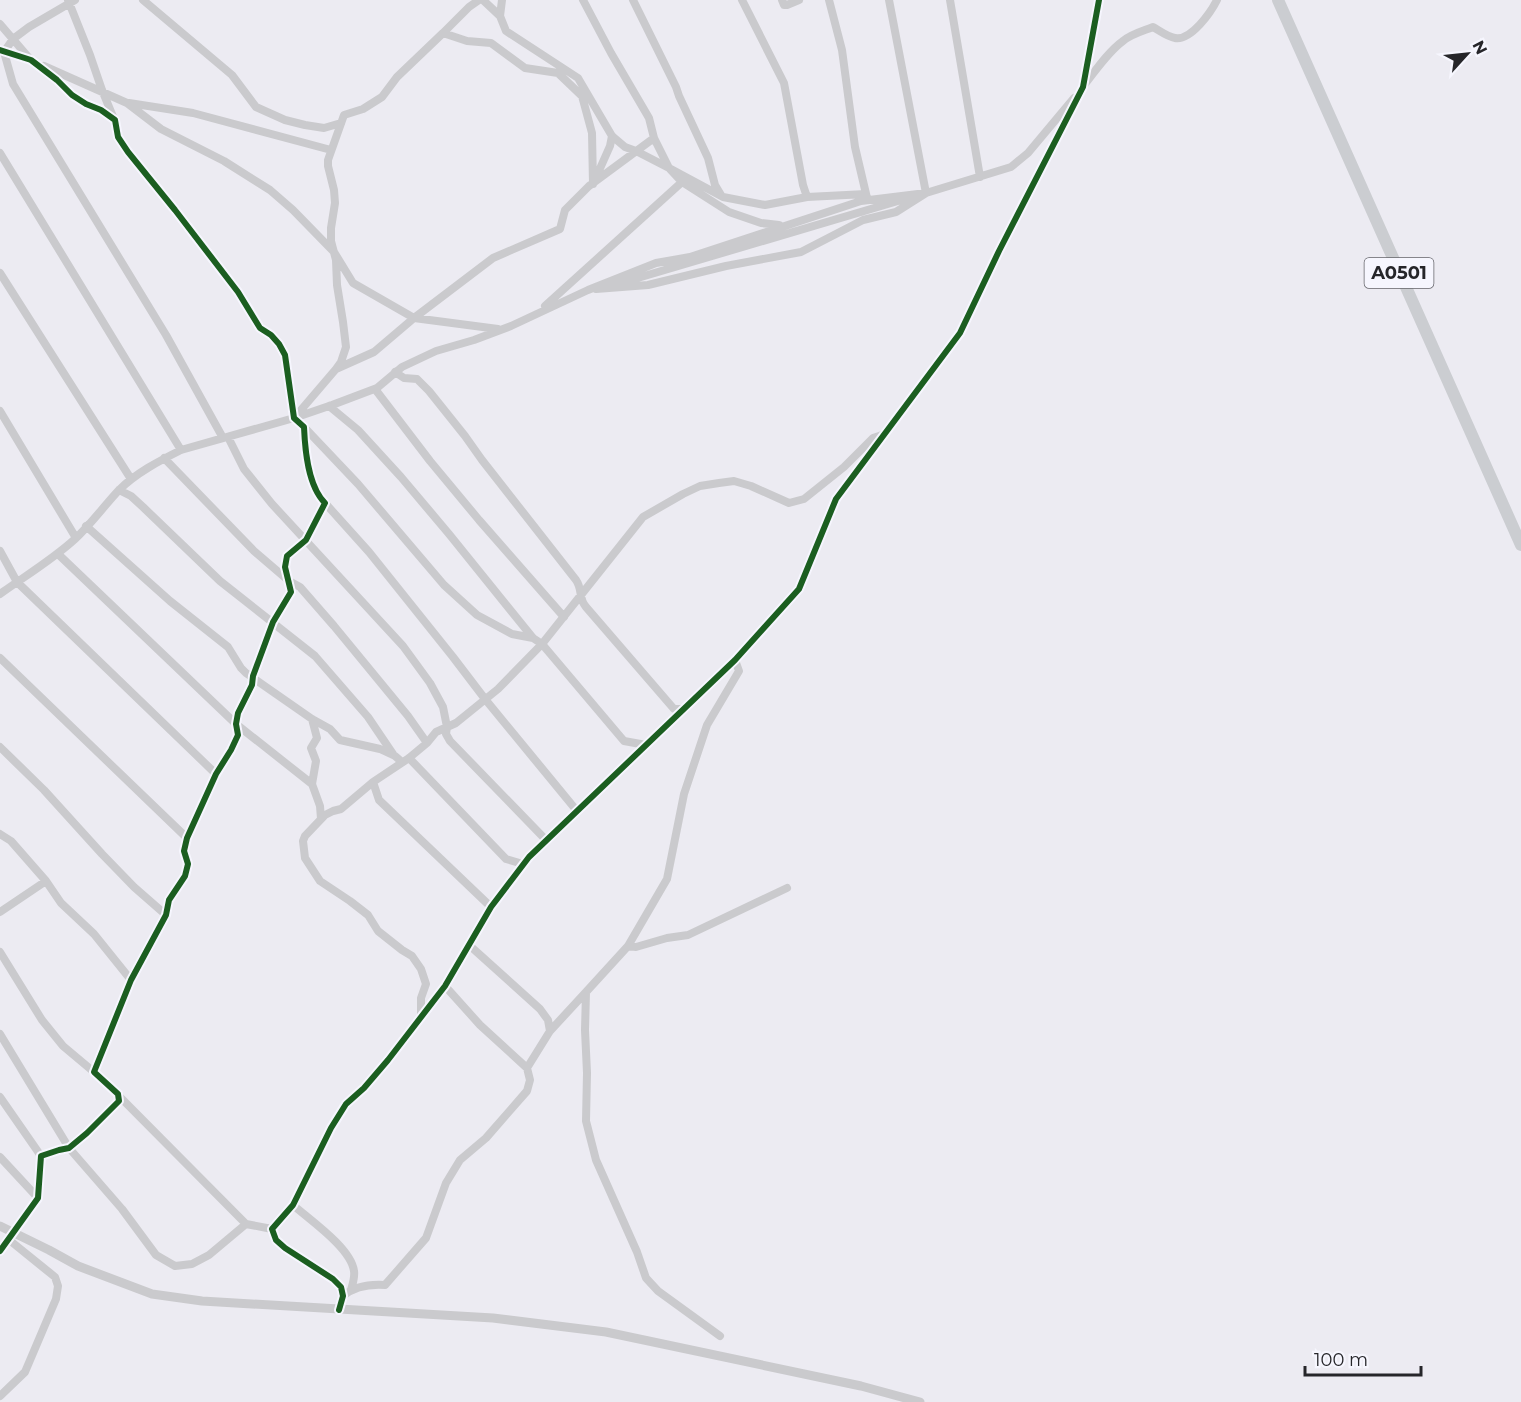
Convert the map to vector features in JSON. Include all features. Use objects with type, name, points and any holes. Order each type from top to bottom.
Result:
[{"type":"highway","name":"A0501","points":[[1278,0],[1521,546]]},
{"type":"street","points":[[143,0],[232,75],[256,107],[268,114],[305,125],[324,128],[341,123]]},
{"type":"street","points":[[294,418],[336,369],[341,362],[345,347],[331,241],[335,203],[328,166],[344,115],[363,109],[382,96],[397,77],[469,7],[481,0],[500,16],[506,31],[578,78],[612,136],[625,147],[723,197],[765,205],[807,196],[867,197],[926,193]]},
{"type":"street","points":[[500,16],[502,0]]},
{"type":"street","points":[[583,0],[649,118],[654,138],[669,168],[682,182],[729,212],[761,224],[784,226]]},
{"type":"street","points":[[633,0],[676,87],[708,158],[715,185],[723,197]]},
{"type":"street","points":[[742,0],[784,83],[802,185],[807,196]]},
{"type":"street","points":[[782,0],[784,5],[799,0]]},
{"type":"street","points":[[829,0],[842,50],[855,147],[867,197]]},
{"type":"street","points":[[889,0],[926,193]]},
{"type":"street","points":[[950,0],[984,176]]},
{"type":"street","points":[[272,1229],[293,1205],[331,1128],[346,1104],[364,1088],[388,1060],[445,986],[491,907],[529,857],[735,660],[799,589],[836,499],[960,333],[1083,87],[1099,0]]},
{"type":"street","points":[[602,288],[1011,167],[1028,153],[1112,51],[1124,40],[1153,27],[1174,38],[1184,38],[1193,32],[1214,8],[1217,0]]},
{"type":"street","points":[[2,51],[29,27],[71,1],[115,120],[118,137],[238,292],[260,328],[279,344],[285,355],[294,418],[358,484],[444,585],[477,615],[512,634],[533,638]]},
{"type":"street","points":[[0,24],[32,60],[72,95],[115,120]]},
{"type":"street","points":[[443,33],[467,41],[491,43],[525,68],[558,73],[582,96],[592,133],[593,184]]},
{"type":"street","points":[[2,51],[32,60],[102,90],[127,103],[161,129],[224,161],[270,190],[334,252],[353,282],[414,318],[500,330]]},
{"type":"street","points":[[2,51],[13,84],[166,335],[244,469],[272,504],[403,646],[443,707],[450,741],[546,840]]},
{"type":"street","points":[[127,103],[193,113],[332,150]]},
{"type":"street","points":[[593,184],[610,146],[612,136]]},
{"type":"street","points":[[336,369],[374,352],[414,318],[493,258],[560,229],[565,210],[593,184],[654,138]]},
{"type":"street","points":[[0,153],[181,450]]},
{"type":"street","points":[[538,312],[682,182]]},
{"type":"street","points":[[588,290],[648,285],[726,266],[801,252],[863,220],[896,212],[926,193]]},
{"type":"street","points":[[0,594],[58,554],[131,479],[181,450],[294,418],[375,388],[402,367],[436,351],[500,330],[588,290],[656,263],[690,257],[867,197]]},
{"type":"street","points":[[0,273],[131,479]]},
{"type":"street","points":[[395,372],[404,378],[417,379],[429,391],[576,580],[580,586],[581,602],[674,709],[684,709]]},
{"type":"street","points":[[375,388],[479,520],[564,617]]},
{"type":"street","points":[[329,406],[358,430],[400,477],[533,638],[542,644],[624,741],[646,745]]},
{"type":"street","points":[[0,411],[76,538]]},
{"type":"street","points":[[304,427],[307,465],[320,498],[369,552],[577,811]]},
{"type":"street","points":[[420,1019],[421,998],[426,984],[417,962],[378,931],[368,915],[320,881],[305,858],[303,841],[305,836],[321,819],[341,809],[373,782],[406,760],[427,743],[436,732],[456,723],[498,690],[542,644],[643,517],[700,486],[735,482],[751,486],[789,503],[804,500],[844,467],[873,438],[884,435]]},
{"type":"street","points":[[164,458],[254,551],[289,581],[300,587],[408,716],[427,743]]},
{"type":"street","points":[[119,490],[131,496],[220,581],[315,656],[368,717],[395,756]]},
{"type":"street","points":[[94,1072],[131,980],[166,915],[169,900],[185,876],[188,864],[184,851],[187,838],[216,774],[238,735],[236,724],[238,713],[252,685],[253,676],[273,622],[291,592],[285,567],[287,556],[306,540],[325,503]]},
{"type":"street","points":[[86,526],[170,601],[228,647],[241,668],[312,719],[330,729],[340,740],[374,747],[406,760],[506,859],[524,864]]},
{"type":"street","points":[[0,551],[16,582],[216,774]]},
{"type":"street","points":[[58,554],[236,724],[312,784]]},
{"type":"street","points":[[0,658],[187,838]]},
{"type":"street","points":[[527,1068],[550,1031],[628,946],[667,879],[684,794],[707,725],[740,670],[735,660]]},
{"type":"street","points":[[312,719],[317,738],[311,748],[316,761],[312,784],[320,806],[321,819]]},
{"type":"street","points":[[0,747],[44,790],[126,879],[166,915]]},
{"type":"street","points":[[373,782],[379,800],[491,907]]},
{"type":"street","points":[[0,834],[11,841],[46,881],[61,903],[94,934],[131,980]]},
{"type":"street","points":[[0,912],[46,881]]},
{"type":"street","points":[[628,946],[636,947],[688,935],[787,888]]},
{"type":"street","points":[[469,945],[540,1009],[548,1020],[550,1031]]},
{"type":"street","points":[[0,952],[42,1020],[63,1046],[118,1095],[246,1224],[272,1229]]},
{"type":"street","points":[[343,1296],[351,1290],[373,1284],[386,1285],[426,1238],[446,1183],[460,1160],[486,1138],[527,1090],[530,1080],[527,1068],[480,1025],[445,986]]},
{"type":"street","points":[[586,992],[586,1121],[596,1160],[637,1252],[646,1278],[658,1291],[720,1336]]},
{"type":"street","points":[[0,1034],[69,1148],[136,1226],[156,1256],[175,1266],[192,1264],[209,1255],[246,1224]]},
{"type":"street","points":[[41,1156],[69,1148],[119,1101],[118,1095]]},
{"type":"street","points":[[0,1097],[41,1156],[38,1197],[0,1251]]},
{"type":"street","points":[[0,1157],[38,1197]]},
{"type":"street","points":[[293,1205],[346,1251],[355,1272],[351,1290]]},
{"type":"street","points":[[0,1226],[55,1277],[58,1286],[56,1299],[26,1372],[0,1396]]},
{"type":"street","points":[[272,1229],[276,1240],[285,1248],[333,1279],[341,1287],[343,1296],[339,1310]]},
{"type":"street","points":[[10,1236],[49,1250],[78,1266],[152,1294],[202,1301],[493,1318],[606,1332],[861,1386],[920,1402]]},
{"type":"cycle path","points":[[339,1310],[343,1296],[341,1287],[333,1279],[285,1248],[276,1240],[272,1229],[293,1205],[331,1128],[346,1104],[364,1088],[388,1060],[445,986],[491,907],[529,857],[735,660],[799,589],[836,499],[960,333],[1083,87],[1099,0]]},
{"type":"cycle path","points":[[0,50],[31,60],[72,95],[115,120],[118,137],[128,152],[238,292],[260,328],[279,344],[285,355],[294,418],[304,427],[311,478],[319,496],[325,503],[306,540],[287,556],[285,567],[291,592],[273,622],[253,676],[252,685],[238,713],[236,724],[238,735],[216,774],[187,838],[184,851],[188,864],[185,876],[169,900],[166,915],[131,980],[94,1072],[118,1094],[119,1101],[69,1148],[41,1156],[38,1198],[0,1251]]}]
